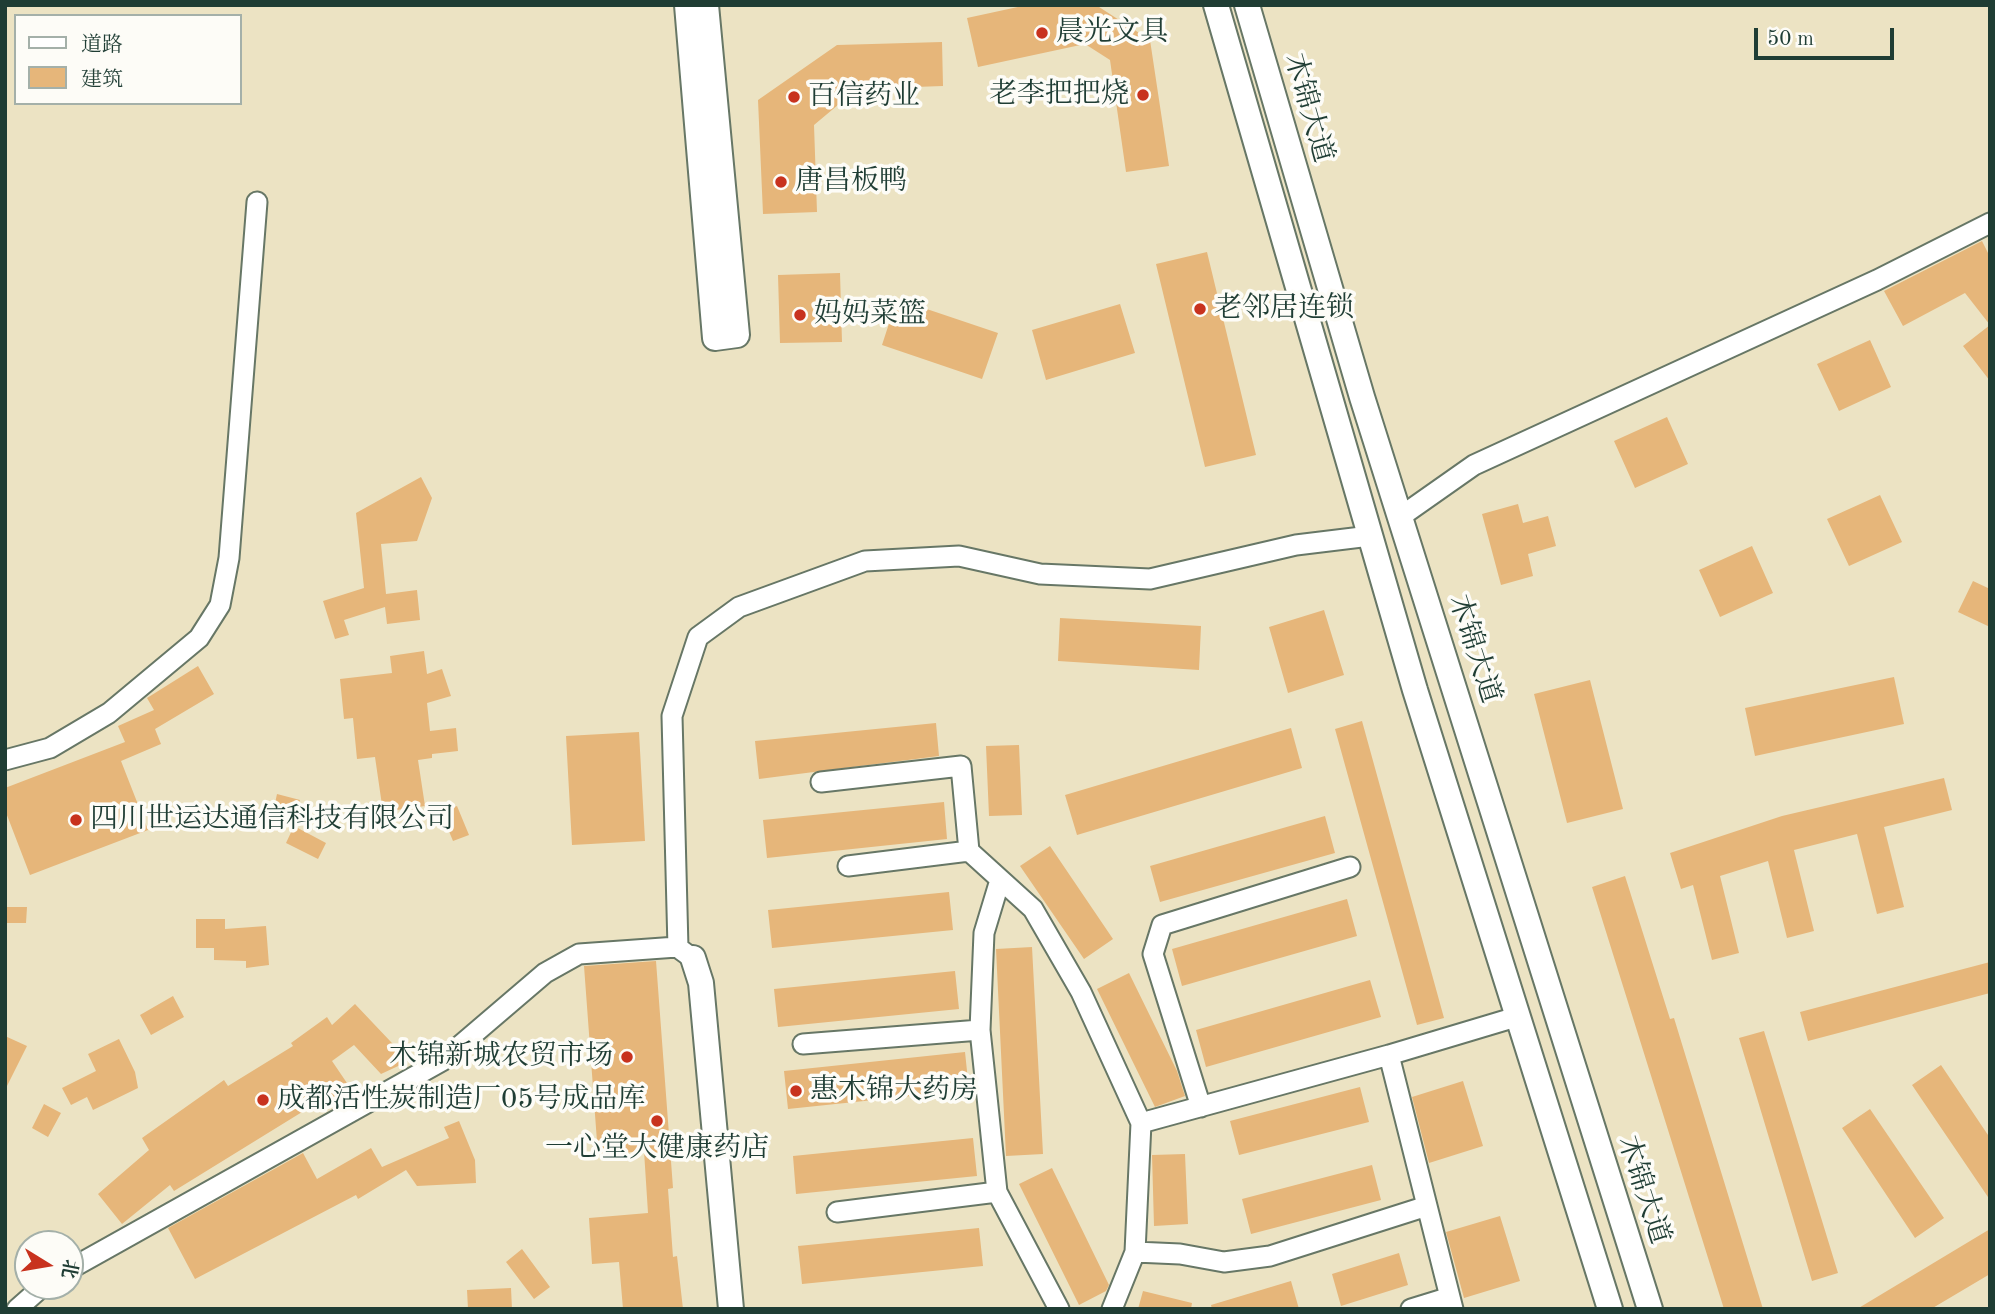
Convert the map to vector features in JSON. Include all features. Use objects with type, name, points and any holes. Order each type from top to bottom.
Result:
[{"type":"street","points":[[687,5],[715,338],[737,335],[706,5]]},
{"type":"street","points":[[1216,5],[1370,537],[1516,1017],[1610,1309]]},
{"type":"street","name":"木锦大道","points":[[1247,5],[1362,397],[1650,1309]]},
{"type":"street","points":[[5,760],[50,748],[109,713],[199,638],[220,605],[227,577],[257,202]]},
{"type":"street","points":[[1400,517],[1474,465],[1877,280],[1990,223]]},
{"type":"street","points":[[731,1309],[701,983],[686,953],[672,716],[698,637],[739,607],[865,561],[959,556],[1040,574],[1150,579],[1296,545],[1370,537]]},
{"type":"street","points":[[821,782],[961,766],[969,851],[1033,909],[1081,992],[1141,1123],[1135,1252],[1112,1309]]},
{"type":"street","points":[[848,866],[969,851]]},
{"type":"street","points":[[1201,1107],[1153,954],[1163,925],[1350,867]]},
{"type":"street","points":[[1000,880],[984,933],[980,1030],[997,1192],[1059,1309]]},
{"type":"street","points":[[84,1261],[442,1061],[545,972],[579,954],[686,953]]},
{"type":"street","points":[[1141,1123],[1516,1017]]},
{"type":"street","points":[[803,1044],[980,1030]]},
{"type":"street","points":[[1389,1055],[1451,1303],[1411,1309]]},
{"type":"street","points":[[836,1212],[997,1192]]},
{"type":"street","points":[[1135,1252],[1180,1254],[1224,1262],[1270,1256],[1427,1206]]},
{"type":"building","points":[[1027,5],[1096,5],[1150,40],[1169,166],[1126,172],[1110,60],[1085,44],[978,67],[967,18]]},
{"type":"building","points":[[942,42],[943,86],[857,89],[814,125],[817,212],[763,214],[758,100],[837,45]]},
{"type":"building","points":[[1982,241],[1990,257],[1990,325],[1965,293],[1903,326],[1884,291]]},
{"type":"building","points":[[1207,252],[1256,455],[1205,467],[1156,264]]},
{"type":"building","points":[[840,273],[842,342],[780,343],[778,275]]},
{"type":"building","points":[[897,299],[998,333],[982,379],[882,345]]},
{"type":"building","points":[[1120,304],[1135,353],[1046,380],[1032,330]]},
{"type":"building","points":[[1990,325],[1990,381],[1963,346]]},
{"type":"building","points":[[1870,340],[1891,387],[1839,411],[1817,364]]},
{"type":"building","points":[[1667,417],[1688,464],[1635,488],[1614,441]]},
{"type":"building","points":[[421,477],[432,498],[417,541],[381,544],[386,594],[417,590],[420,620],[387,624],[385,607],[344,620],[349,635],[335,639],[323,601],[364,588],[356,513]]},
{"type":"building","points":[[1880,495],[1902,542],[1849,566],[1827,519]]},
{"type":"building","points":[[1518,504],[1523,523],[1548,516],[1556,546],[1528,554],[1533,576],[1501,585],[1482,514]]},
{"type":"building","points":[[1752,546],[1773,593],[1720,617],[1699,570]]},
{"type":"building","points":[[1973,581],[1990,589],[1990,627],[1958,612]]},
{"type":"building","points":[[1324,610],[1344,675],[1288,693],[1269,627]]},
{"type":"building","points":[[1060,618],[1201,626],[1199,670],[1058,661]]},
{"type":"building","points":[[424,651],[427,674],[442,669],[451,696],[427,703],[430,731],[456,728],[458,751],[432,754],[432,758],[418,760],[425,806],[383,812],[375,757],[357,759],[353,718],[344,719],[340,679],[392,673],[390,656]]},
{"type":"building","name":"四川世运达通信科技有限公司","points":[[198,666],[214,694],[155,729],[161,744],[121,761],[148,830],[30,875],[5,810],[5,788],[125,742],[118,726],[154,710],[147,698]]},
{"type":"building","points":[[1894,677],[1904,724],[1755,756],[1745,708]]},
{"type":"building","points":[[1590,680],[1623,809],[1567,823],[1534,694]]},
{"type":"building","points":[[1362,721],[1444,1018],[1417,1025],[1335,729]]},
{"type":"building","points":[[936,723],[939,756],[759,779],[755,741]]},
{"type":"building","points":[[1291,728],[1302,768],[1077,835],[1065,795]]},
{"type":"building","points":[[639,732],[645,841],[572,845],[566,736]]},
{"type":"building","points":[[1019,745],[1022,815],[989,816],[986,746]]},
{"type":"building","points":[[1944,778],[1952,810],[1884,827],[1904,907],[1877,914],[1857,834],[1794,850],[1814,931],[1787,938],[1768,861],[1720,876],[1739,953],[1712,960],[1693,885],[1681,889],[1670,853],[1782,816]]},
{"type":"building","points":[[277,794],[300,800],[294,822],[272,817]]},
{"type":"building","points":[[944,802],[947,839],[767,858],[763,820]]},
{"type":"building","points":[[457,806],[469,835],[453,841],[441,812]]},
{"type":"building","points":[[1325,816],[1335,853],[1160,902],[1150,866]]},
{"type":"building","points":[[294,826],[326,843],[318,859],[286,843]]},
{"type":"building","points":[[1050,846],[1113,939],[1084,959],[1020,866]]},
{"type":"building","points":[[1625,876],[1670,1019],[1674,1018],[1763,1309],[1724,1309],[1592,887]]},
{"type":"building","points":[[949,892],[953,930],[772,948],[768,910]]},
{"type":"building","points":[[1347,899],[1357,936],[1182,986],[1172,949]]},
{"type":"building","points":[[5,907],[27,907],[26,923],[5,923]]},
{"type":"building","points":[[196,919],[225,919],[225,929],[266,926],[269,965],[246,968],[246,961],[214,960],[214,948],[196,948]]},
{"type":"building","points":[[1032,947],[1043,1154],[1006,1156],[996,949]]},
{"type":"building","name":"木锦新城农贸市场","points":[[656,961],[673,1188],[668,1189],[673,1257],[677,1256],[683,1309],[623,1309],[619,1262],[592,1264],[589,1218],[648,1213],[644,1151],[598,1155],[584,966]]},
{"type":"building","points":[[1990,962],[1990,993],[1808,1041],[1800,1012]]},
{"type":"building","points":[[955,971],[959,1009],[778,1027],[774,989]]},
{"type":"building","points":[[1129,973],[1177,1071],[1185,1096],[1155,1107],[1097,989]]},
{"type":"building","points":[[1370,980],[1381,1017],[1206,1067],[1196,1030]]},
{"type":"building","points":[[173,996],[184,1017],[151,1035],[140,1015]]},
{"type":"building","points":[[355,1004],[409,1061],[381,1074],[354,1045],[332,1061],[349,1086],[330,1100],[328,1096],[174,1191],[170,1185],[122,1224],[98,1194],[149,1150],[142,1138],[224,1080],[228,1086],[293,1046],[291,1043],[327,1017],[332,1025]]},
{"type":"building","points":[[1764,1031],[1838,1273],[1812,1281],[1739,1038]]},
{"type":"building","points":[[5,1036],[27,1046],[5,1090]]},
{"type":"building","points":[[119,1039],[135,1072],[138,1088],[93,1110],[87,1097],[71,1105],[62,1088],[96,1071],[88,1054]]},
{"type":"building","points":[[965,1052],[969,1090],[788,1109],[784,1071]]},
{"type":"building","points":[[1941,1065],[1990,1138],[1990,1200],[1912,1085]]},
{"type":"building","points":[[1463,1081],[1483,1146],[1429,1163],[1412,1097]]},
{"type":"building","points":[[1360,1087],[1369,1122],[1239,1155],[1230,1121]]},
{"type":"building","points":[[44,1104],[61,1113],[48,1137],[32,1128]]},
{"type":"building","points":[[1870,1109],[1944,1218],[1915,1238],[1842,1128]]},
{"type":"building","points":[[459,1121],[475,1160],[476,1183],[417,1186],[406,1170],[358,1199],[356,1195],[195,1279],[168,1228],[303,1153],[317,1179],[371,1148],[382,1167],[449,1138],[444,1127]]},
{"type":"building","points":[[973,1138],[977,1176],[796,1194],[793,1156]]},
{"type":"building","points":[[1185,1154],[1188,1224],[1154,1226],[1152,1155]]},
{"type":"building","points":[[1372,1165],[1381,1200],[1251,1234],[1242,1199]]},
{"type":"building","points":[[1052,1168],[1109,1285],[1106,1291],[1079,1305],[1019,1184]]},
{"type":"building","points":[[1500,1216],[1520,1281],[1464,1298],[1446,1232]]},
{"type":"building","points":[[979,1228],[983,1266],[802,1284],[798,1246]]},
{"type":"building","points":[[1990,1229],[1990,1274],[1931,1309],[1857,1309]]},
{"type":"building","points":[[522,1249],[550,1287],[534,1299],[506,1262]]},
{"type":"building","points":[[1399,1253],[1408,1285],[1341,1306],[1332,1274]]},
{"type":"building","points":[[1291,1281],[1299,1309],[1212,1309],[1211,1305]]},
{"type":"building","points":[[511,1288],[512,1309],[468,1309],[467,1290]]},
{"type":"building","points":[[1143,1291],[1192,1303],[1191,1309],[1138,1309]]},
{"type":"place","name":"晨光文具","points":[[1042,33]]},
{"type":"place","name":"老李把把烧","points":[[1143,95]]},
{"type":"place","name":"百信药业","points":[[794,97]]},
{"type":"place","name":"唐昌板鸭","points":[[781,182]]},
{"type":"place","name":"老邻居连锁","points":[[1200,309]]},
{"type":"place","name":"妈妈菜篮","points":[[800,315]]},
{"type":"place","name":"四川世运达通信科技有限公司","points":[[76,820]]},
{"type":"place","name":"木锦新城农贸市场","points":[[627,1057]]},
{"type":"place","name":"惠木锦大药房","points":[[796,1091]]},
{"type":"place","name":"成都活性炭制造厂05号成品库","points":[[263,1100]]},
{"type":"place","name":"一心堂大健康药店","points":[[657,1121]]}]
